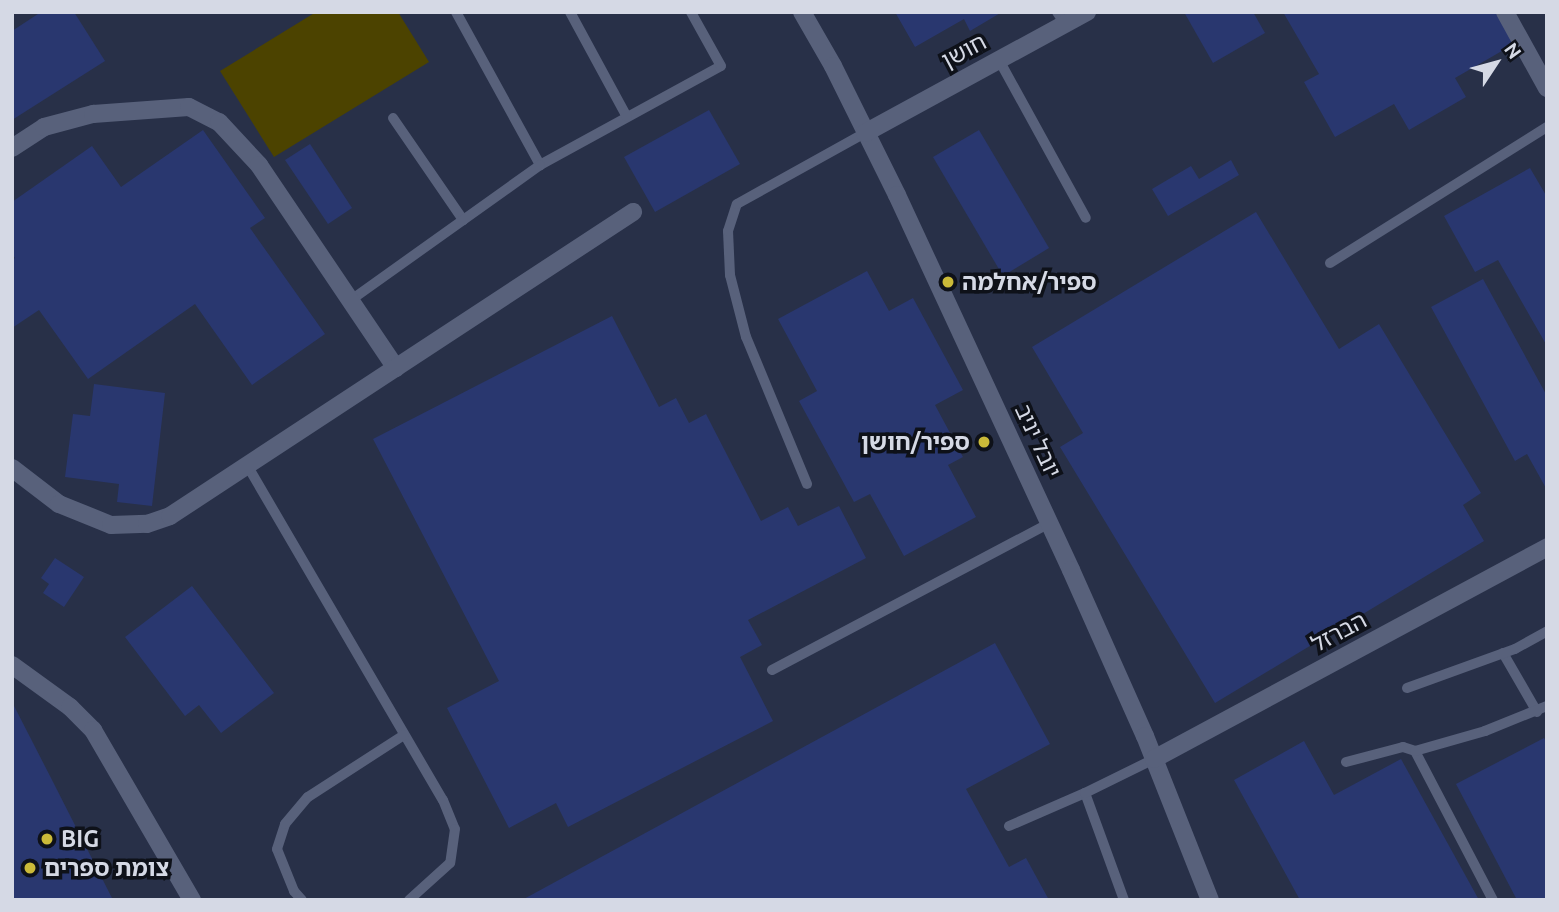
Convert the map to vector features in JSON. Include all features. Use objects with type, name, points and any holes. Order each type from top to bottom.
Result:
[{"type":"street","name":"יובל יניב","points":[[802,12],[833,66],[1050,523],[1154,759],[1210,900]]},
{"type":"street","name":"חושן","points":[[865,133],[999,60],[1061,18],[1087,12]]},
{"type":"street","points":[[1505,12],[1547,88]]},
{"type":"street","points":[[12,148],[44,127],[93,114],[189,107],[219,122],[259,165],[396,368]]},
{"type":"street","points":[[12,468],[59,504],[111,525],[147,523],[170,516],[633,212]]},
{"type":"street","name":"הברזל","points":[[1154,759],[1547,547]]},
{"type":"street","points":[[12,665],[70,707],[93,730],[192,900]]},
{"type":"lane","points":[[456,12],[540,165]]},
{"type":"lane","points":[[570,12],[627,117]]},
{"type":"lane","points":[[351,300],[540,165],[721,66],[691,12]]},
{"type":"lane","points":[[999,60],[1086,218]]},
{"type":"lane","points":[[393,118],[463,220]]},
{"type":"lane","points":[[1330,263],[1547,127]]},
{"type":"lane","points":[[807,484],[746,337],[730,275],[728,231],[737,204],[865,133]]},
{"type":"lane","points":[[247,466],[443,800],[455,829],[450,863],[409,900]]},
{"type":"lane","points":[[772,670],[1050,523]]},
{"type":"lane","points":[[1407,688],[1503,653],[1547,631]]},
{"type":"lane","points":[[1346,762],[1403,747],[1415,751],[1542,709],[1503,653]]},
{"type":"lane","points":[[302,900],[294,891],[277,849],[285,824],[308,797],[404,735]]},
{"type":"lane","points":[[1415,751],[1493,900]]},
{"type":"lane","points":[[1009,826],[1154,759]]},
{"type":"lane","points":[[1085,793],[1124,900]]},
{"type":"shaded area","points":[[12,12],[1547,12],[1547,900],[12,900]]},
{"type":"shaded area","points":[[316,12],[398,12],[429,62],[274,157],[220,71]]},
{"type":"building","points":[[41,12],[74,12],[105,61],[12,120],[12,31]]},
{"type":"building","points":[[895,12],[1002,12],[970,31],[964,19],[915,47]]},
{"type":"building","points":[[1184,12],[1253,12],[1265,33],[1213,63]]},
{"type":"building","points":[[1283,12],[1496,12],[1514,44],[1455,78],[1466,97],[1409,130],[1394,104],[1335,137],[1304,82],[1319,74]]},
{"type":"building","points":[[709,110],[740,164],[655,212],[624,157]]},
{"type":"building","points":[[203,130],[265,218],[250,228],[325,334],[252,385],[195,304],[88,379],[39,310],[12,328],[12,260],[15,258],[12,254],[12,202],[92,146],[121,187]]},
{"type":"building","points":[[979,130],[1049,248],[1003,276],[933,157]]},
{"type":"building","points":[[310,144],[352,208],[328,224],[285,160]]},
{"type":"building","points":[[1231,160],[1239,175],[1168,216],[1152,189],[1191,166],[1199,179]]},
{"type":"building","points":[[1530,168],[1547,197],[1547,346],[1498,260],[1475,272],[1444,216]]},
{"type":"building","points":[[1256,212],[1339,349],[1379,324],[1481,493],[1463,505],[1484,541],[1215,703],[1060,447],[1083,433],[1032,347]]},
{"type":"building","points":[[867,271],[889,311],[913,298],[963,390],[935,405],[963,457],[948,465],[976,517],[904,556],[870,494],[854,502],[799,401],[817,391],[778,319]]},
{"type":"building","points":[[1483,279],[1547,396],[1547,490],[1527,454],[1515,461],[1431,307]]},
{"type":"building","points":[[612,316],[659,407],[676,398],[689,423],[706,414],[761,521],[788,507],[798,526],[839,506],[866,558],[748,620],[762,645],[740,657],[773,721],[568,827],[556,803],[509,828],[447,708],[499,681],[373,439]]},
{"type":"building","points":[[94,384],[165,393],[152,506],[117,502],[119,484],[65,477],[73,414],[90,416]]},
{"type":"building","points":[[55,558],[84,577],[64,607],[43,593],[49,584],[41,578]]},
{"type":"building","points":[[192,586],[274,693],[221,733],[199,705],[185,716],[125,637]]},
{"type":"building","points":[[995,643],[1050,744],[966,789],[1009,867],[1026,858],[1049,900],[522,900]]},
{"type":"building","name":"BIG","points":[[12,702],[51,778],[113,900],[12,900]]},
{"type":"building","points":[[1544,738],[1547,743],[1547,900],[1517,900],[1456,784]]},
{"type":"building","points":[[1304,741],[1334,795],[1401,759],[1479,900],[1300,900],[1234,780]]},
{"type":"place","name":"ספיר/אחלמה","points":[[948,282]]},
{"type":"place","name":"ספיר/חושן","points":[[984,442]]},
{"type":"place","name":"BIG","points":[[47,839]]},
{"type":"place","name":"צומת ספרים","points":[[30,868]]}]
